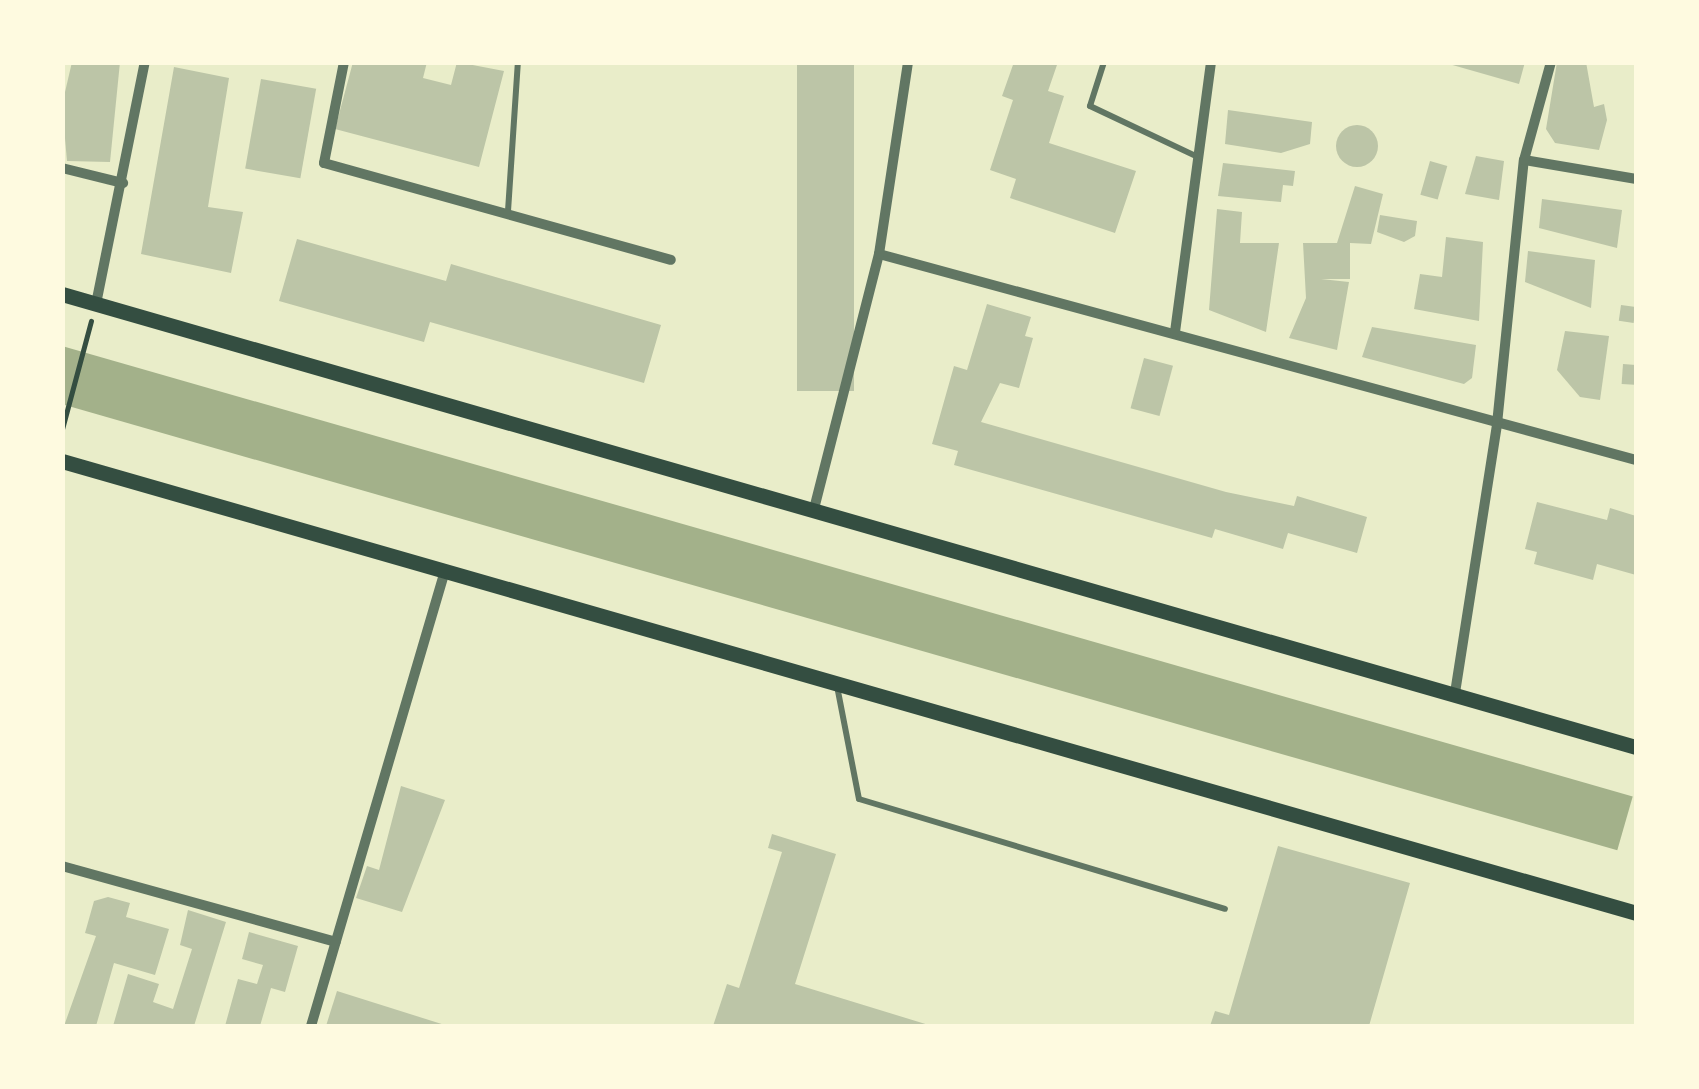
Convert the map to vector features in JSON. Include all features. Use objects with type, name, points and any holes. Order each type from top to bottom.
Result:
[{"type":"main road","points":[[62,294],[815,505],[1636,747]]},
{"type":"main road","points":[[62,461],[1636,914]]},
{"type":"street","points":[[96,304],[145,62]]},
{"type":"street","points":[[344,62],[324,163],[508,210],[671,260]]},
{"type":"street","points":[[815,505],[878,254],[908,62]]},
{"type":"street","points":[[1175,332],[1212,62]]},
{"type":"street","points":[[1455,693],[1497,424],[1524,160],[1551,62]]},
{"type":"street","points":[[1524,160],[1636,179]]},
{"type":"street","points":[[62,168],[122,184]]},
{"type":"street","points":[[878,254],[1636,460]]},
{"type":"street","points":[[311,1026],[444,572]]},
{"type":"street","points":[[62,866],[336,942]]},
{"type":"lane","points":[[508,210],[518,62]]},
{"type":"lane","points":[[1104,62],[1090,106],[1198,156]]},
{"type":"lane","points":[[837,686],[859,799],[1225,909]]},
{"type":"path","points":[[62,429],[85,342]]},
{"type":"shaded area","points":[[62,346],[1633,796],[1617,850],[62,404]]},
{"type":"building","points":[[72,62],[120,62],[110,162],[67,161],[62,105]]},
{"type":"building","points":[[353,62],[427,62],[423,78],[451,85],[457,62],[504,71],[479,167],[335,129]]},
{"type":"building","points":[[797,62],[854,62],[854,391],[797,391]]},
{"type":"building","points":[[1014,62],[1058,62],[1048,91],[1064,96],[1049,143],[1136,171],[1115,233],[1010,198],[1016,179],[990,170],[1013,100],[1002,96]]},
{"type":"building","points":[[1442,62],[1525,62],[1519,84]]},
{"type":"building","points":[[1557,62],[1586,62],[1594,107],[1604,104],[1607,120],[1599,150],[1555,143],[1546,129]]},
{"type":"building","points":[[174,67],[229,78],[208,207],[243,212],[231,273],[141,254]]},
{"type":"building","points":[[261,79],[316,89],[300,178],[245,169]]},
{"type":"building","points":[[1228,110],[1312,122],[1310,144],[1281,153],[1225,144]]},
{"type":"building","points":[[1357,125],[1372,131],[1378,146],[1372,161],[1357,167],[1342,161],[1336,146],[1342,131]]},
{"type":"building","points":[[1476,156],[1504,161],[1499,200],[1465,194]]},
{"type":"building","points":[[1430,161],[1447,166],[1438,200],[1420,195]]},
{"type":"building","points":[[1223,163],[1295,171],[1293,186],[1283,185],[1281,202],[1218,196]]},
{"type":"building","points":[[1355,186],[1383,194],[1371,244],[1350,243],[1350,279],[1321,279],[1349,282],[1337,350],[1289,338],[1306,298],[1303,243],[1337,243]]},
{"type":"building","points":[[1542,199],[1622,210],[1617,248],[1539,228]]},
{"type":"building","points":[[1217,209],[1242,212],[1240,243],[1279,243],[1266,332],[1209,310]]},
{"type":"building","points":[[1380,215],[1417,221],[1415,236],[1404,242],[1377,232]]},
{"type":"building","points":[[1446,237],[1483,242],[1479,321],[1414,309],[1420,274],[1442,277]]},
{"type":"building","points":[[297,239],[446,281],[451,264],[661,325],[644,383],[430,322],[424,342],[279,301]]},
{"type":"building","points":[[1528,251],[1595,260],[1591,308],[1525,282]]},
{"type":"building","points":[[987,304],[1031,317],[1025,336],[1033,338],[1019,388],[1000,383],[981,422],[1226,492],[1294,506],[1297,496],[1367,517],[1357,553],[1288,533],[1283,549],[1215,529],[1212,538],[954,465],[958,451],[932,444],[954,366],[967,370]]},
{"type":"building","points":[[1621,305],[1636,307],[1634,323],[1619,321]]},
{"type":"building","points":[[1372,327],[1476,345],[1472,378],[1464,384],[1362,357]]},
{"type":"building","points":[[1565,331],[1609,336],[1600,400],[1580,397],[1557,370]]},
{"type":"building","points":[[1144,358],[1173,366],[1160,416],[1131,408]]},
{"type":"building","points":[[1623,364],[1636,365],[1635,385],[1622,384]]},
{"type":"building","points":[[1537,502],[1607,520],[1610,508],[1636,516],[1636,575],[1597,564],[1593,580],[1534,564],[1537,552],[1525,549]]},
{"type":"building","points":[[401,786],[445,800],[402,912],[356,898],[367,866],[379,870]]},
{"type":"building","points":[[772,834],[836,854],[795,984],[932,1026],[713,1026],[727,984],[739,988],[782,852],[768,848]]},
{"type":"building","points":[[1278,846],[1410,883],[1369,1026],[1210,1026],[1215,1011],[1229,1015]]},
{"type":"building","points":[[108,897],[130,903],[126,917],[169,929],[155,975],[114,963],[96,1026],[64,1026],[96,936],[85,933],[94,901]]},
{"type":"building","points":[[188,910],[226,922],[194,1026],[113,1026],[128,974],[159,984],[153,1002],[173,1009],[192,949],[180,945]]},
{"type":"building","points":[[249,932],[298,946],[285,992],[271,988],[260,1026],[225,1026],[238,979],[257,984],[263,965],[242,959]]},
{"type":"building","points":[[337,991],[448,1026],[326,1026]]}]
